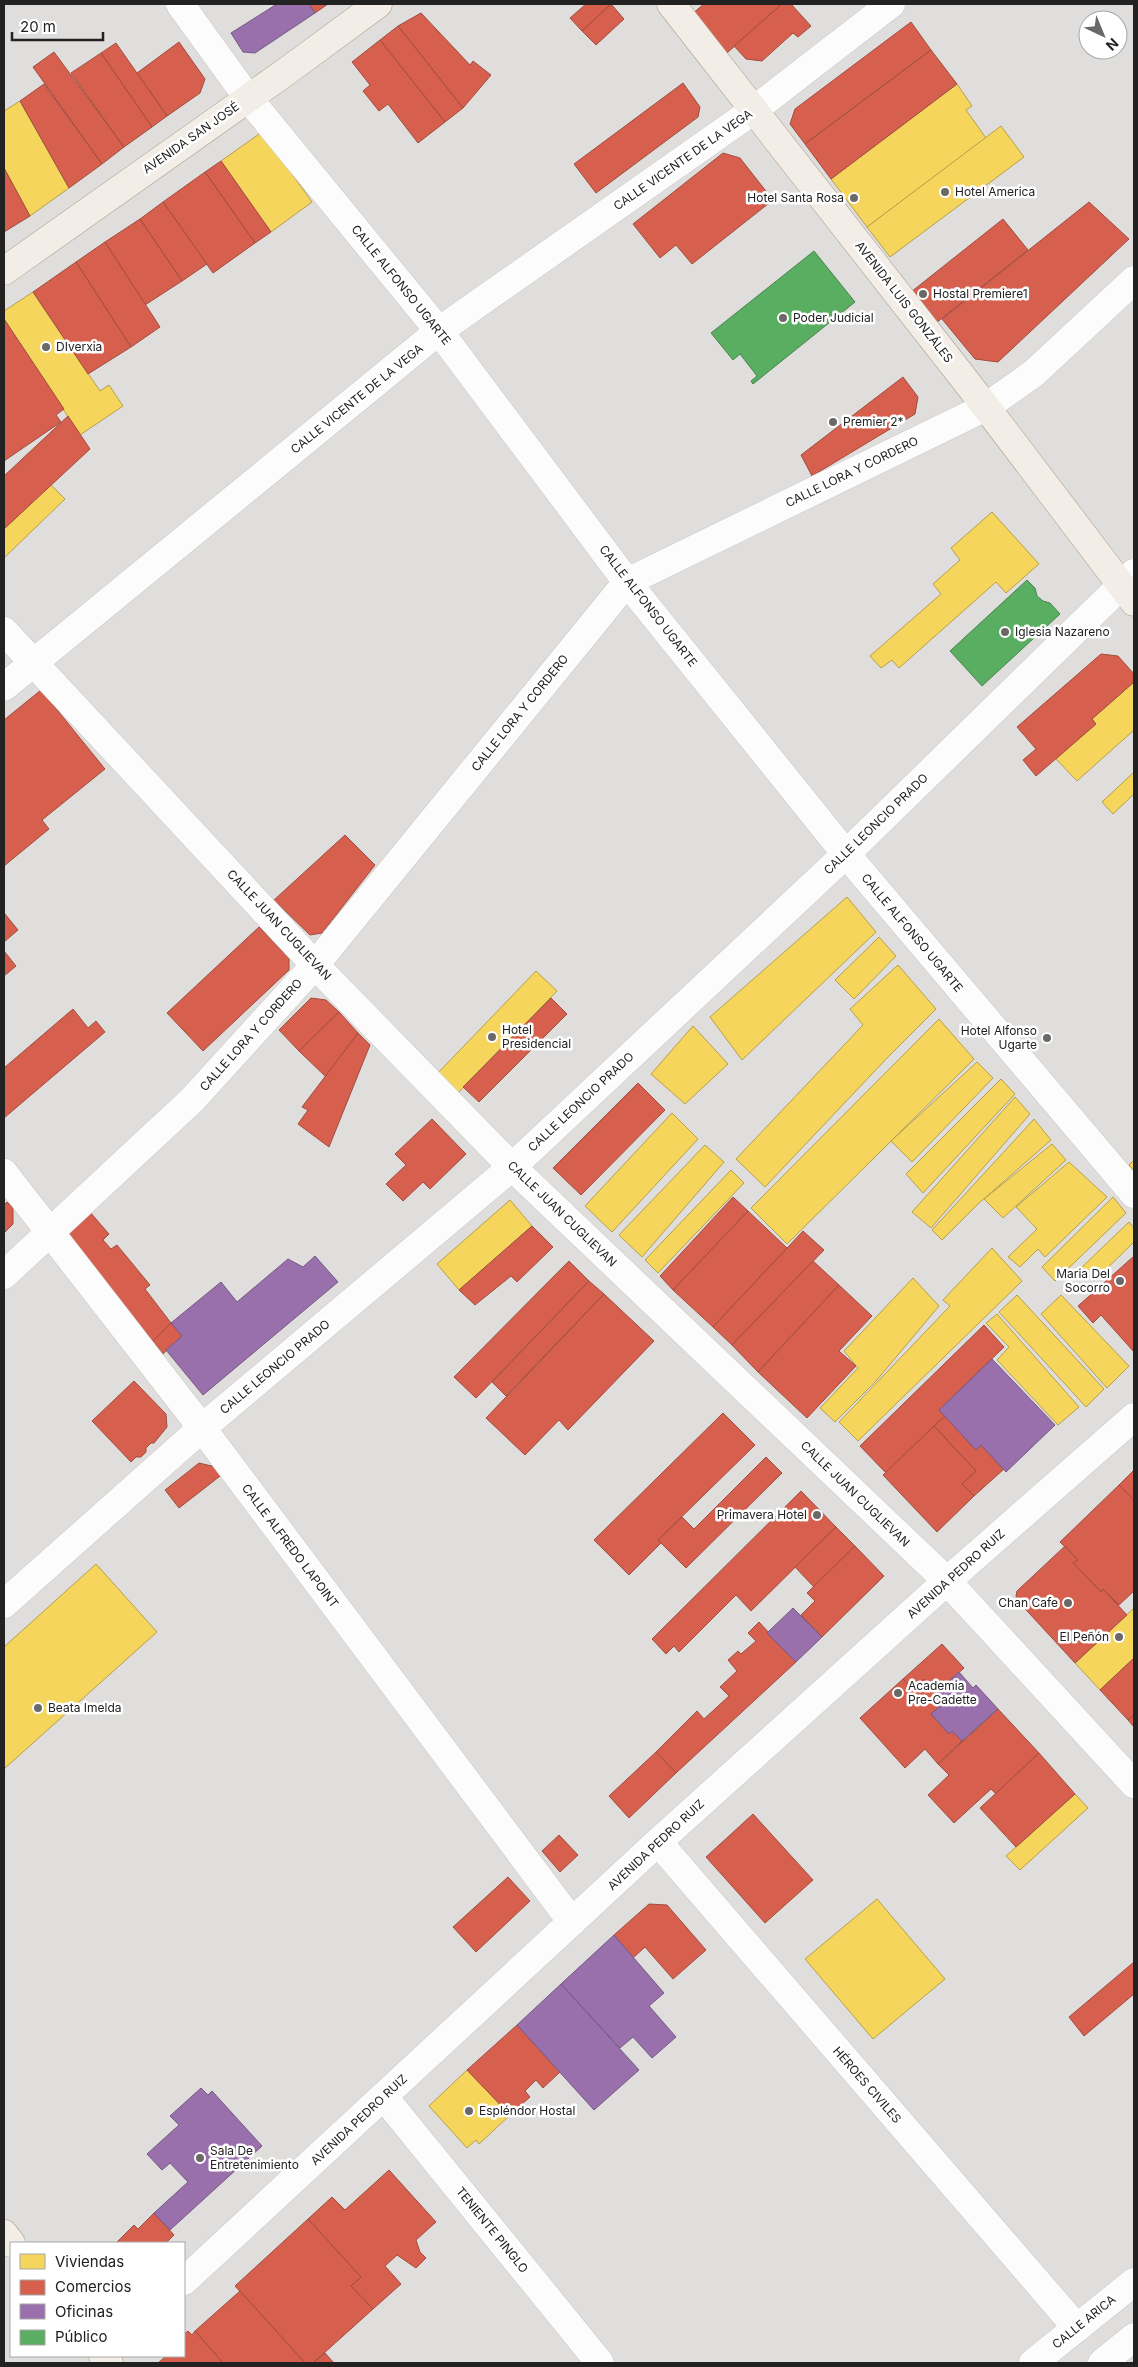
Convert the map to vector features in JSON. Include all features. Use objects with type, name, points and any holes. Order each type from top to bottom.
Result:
[{"type":"main road","name":"AVENIDA SAN JOSÉ","points":[[4,271],[378,4]]},
{"type":"main road","name":"AVENIDA LUIS GONZÁLES","points":[[671,4],[986,407],[1130,587]]},
{"type":"street","name":"CALLE ALFONSO UGARTE","points":[[180,4],[248,98],[439,331],[627,582],[846,854],[1134,1194]]},
{"type":"street","name":"CALLE VICENTE DE LA VEGA","points":[[4,687],[439,331],[754,110],[891,4]]},
{"type":"street","name":"CALLE LORA Y CORDERO","points":[[4,1275],[192,1100],[315,965],[627,582],[986,407],[1034,373],[1134,280]]},
{"type":"street","name":"CALLE LEONCIO PRADO","points":[[4,1604],[202,1428],[512,1167],[1130,587]]},
{"type":"street","name":"CALLE JUAN CUGLIEVAN","points":[[4,631],[315,965],[512,1167],[947,1582],[1134,1784]]},
{"type":"street","name":"CALLE ALFREDO LAPOINT","points":[[4,1173],[202,1428],[572,1922]]},
{"type":"street","name":"AVENIDA PEDRO RUIZ","points":[[185,2280],[658,1842],[1134,1417]]},
{"type":"street","name":"HÉROES CIVILES","points":[[658,1842],[1076,2328]]},
{"type":"street","name":"TENIENTE PINGLO","points":[[384,2097],[600,2363]]},
{"type":"street","name":"CALLE ARICA","points":[[1033,2363],[1134,2282]]},
{"type":"street","points":[[1102,2363],[1134,2337]]},
{"type":"shaded area","points":[[4,4],[1134,4],[1134,2363],[4,2363]]},
{"type":"building: Viviendas","points":[[957,84],[972,106],[966,110],[986,138],[867,227],[831,179]]},
{"type":"building: Viviendas","points":[[20,101],[69,188],[30,216],[4,168],[4,111]]},
{"type":"building: Viviendas","name":"Hotel America","points":[[1001,126],[1024,157],[890,257],[867,227]]},
{"type":"building: Viviendas","points":[[262,132],[312,202],[271,232],[221,161]]},
{"type":"building: Viviendas","name":"DIverxia","points":[[33,292],[100,391],[109,385],[123,406],[80,435],[4,319],[4,311]]},
{"type":"building: Viviendas","points":[[50,484],[65,499],[4,558],[4,529]]},
{"type":"building: Viviendas","points":[[992,512],[1039,564],[1006,593],[996,582],[899,668],[892,660],[881,668],[870,656],[941,594],[933,584],[960,560],[951,548]]},
{"type":"building: Viviendas","points":[[1134,682],[1134,730],[1077,781],[1056,759],[1096,724],[1092,719]]},
{"type":"building: Viviendas","points":[[1134,772],[1134,794],[1113,814],[1102,802]]},
{"type":"building: Viviendas","points":[[847,897],[876,932],[742,1060],[710,1017]]},
{"type":"building: Viviendas","points":[[879,937],[896,956],[854,999],[835,980]]},
{"type":"building: Viviendas","points":[[898,965],[936,1009],[765,1187],[736,1159],[863,1025],[850,1009]]},
{"type":"building: Viviendas","name":"Hotel Presidencial","points":[[536,971],[557,991],[456,1095],[435,1076]]},
{"type":"building: Viviendas","points":[[939,1019],[974,1059],[787,1244],[751,1208]]},
{"type":"building: Viviendas","points":[[693,1026],[728,1064],[685,1104],[651,1074]]},
{"type":"building: Viviendas","points":[[977,1062],[993,1078],[912,1162],[891,1141]]},
{"type":"building: Viviendas","points":[[1001,1079],[1015,1094],[923,1193],[906,1174]]},
{"type":"building: Viviendas","points":[[1015,1097],[1030,1114],[931,1228],[912,1212]]},
{"type":"building: Viviendas","points":[[672,1113],[698,1139],[612,1232],[585,1206]]},
{"type":"building: Viviendas","points":[[1034,1119],[1051,1140],[978,1204],[942,1240],[932,1230]]},
{"type":"building: Viviendas","points":[[1052,1144],[1066,1160],[1003,1218],[984,1199]]},
{"type":"building: Viviendas","points":[[705,1145],[724,1162],[642,1257],[619,1235]]},
{"type":"building: Viviendas","points":[[1134,1160],[1134,1171],[1129,1165]]},
{"type":"building: Viviendas","points":[[1069,1162],[1107,1197],[1045,1257],[1038,1249],[1020,1267],[1008,1257],[1037,1229],[1016,1207]]},
{"type":"building: Viviendas","points":[[731,1170],[744,1183],[658,1273],[645,1260]]},
{"type":"building: Viviendas","points":[[1113,1197],[1126,1213],[1055,1281],[1042,1267]]},
{"type":"building: Viviendas","points":[[510,1200],[532,1226],[459,1290],[437,1264]]},
{"type":"building: Viviendas","points":[[1129,1222],[1134,1228],[1134,1242],[1094,1281],[1081,1268]]},
{"type":"building: Viviendas","points":[[992,1248],[1022,1281],[858,1441],[839,1422],[950,1306],[943,1300]]},
{"type":"building: Viviendas","points":[[913,1278],[939,1306],[876,1381],[835,1422],[820,1408],[858,1368],[844,1351]]},
{"type":"building: Viviendas","points":[[1017,1295],[1104,1389],[1086,1407],[999,1312]]},
{"type":"building: Viviendas","points":[[1061,1295],[1129,1366],[1107,1388],[1041,1314]]},
{"type":"building: Viviendas","points":[[997,1314],[1079,1407],[1058,1425],[997,1360],[1009,1347],[986,1323]]},
{"type":"building: Viviendas","name":"Beata Imelda","points":[[96,1564],[157,1632],[4,1769],[4,1647]]},
{"type":"building: Viviendas","name":"El Peñón","points":[[1134,1608],[1134,1658],[1100,1690],[1075,1663]]},
{"type":"building: Viviendas","points":[[1075,1794],[1088,1808],[1020,1870],[1006,1856]]},
{"type":"building: Viviendas","points":[[877,1899],[945,1979],[873,2039],[805,1959]]},
{"type":"building: Viviendas","name":"Espléndor Hostal","points":[[467,2070],[510,2115],[479,2144],[476,2140],[467,2148],[429,2106]]},
{"type":"building: Comercios","points":[[309,4],[328,4],[315,13]]},
{"type":"building: Comercios","points":[[586,4],[611,4],[582,31],[570,18]]},
{"type":"building: Comercios","points":[[611,4],[624,19],[596,45],[582,31]]},
{"type":"building: Comercios","points":[[704,4],[782,4],[727,53],[692,14]]},
{"type":"building: Comercios","points":[[782,4],[791,4],[811,26],[798,37],[793,33],[762,61],[746,59],[734,46]]},
{"type":"building: Comercios","points":[[421,13],[470,65],[473,61],[491,75],[463,108],[398,26]]},
{"type":"building: Comercios","points":[[911,22],[931,50],[805,144],[790,124],[795,109]]},
{"type":"building: Comercios","points":[[398,26],[463,108],[445,122],[380,40]]},
{"type":"building: Comercios","points":[[380,40],[445,122],[418,143],[388,104],[379,111],[363,91],[370,85],[352,62]]},
{"type":"building: Comercios","points":[[179,42],[205,79],[200,93],[167,116],[137,73]]},
{"type":"building: Comercios","points":[[116,43],[167,116],[152,127],[101,53]]},
{"type":"building: Comercios","points":[[931,50],[957,84],[831,179],[805,144]]},
{"type":"building: Comercios","points":[[54,52],[124,147],[102,164],[33,67]]},
{"type":"building: Comercios","points":[[101,53],[152,127],[124,147],[71,73]]},
{"type":"building: Comercios","points":[[683,83],[700,107],[698,117],[596,193],[574,164]]},
{"type":"building: Comercios","points":[[44,84],[102,164],[69,188],[20,101]]},
{"type":"building: Comercios","points":[[723,153],[740,158],[773,200],[692,264],[676,245],[660,258],[633,224]]},
{"type":"building: Comercios","points":[[221,161],[271,232],[255,243],[205,172]]},
{"type":"building: Comercios","points":[[4,168],[30,216],[4,232]]},
{"type":"building: Comercios","points":[[205,172],[255,243],[213,273],[163,202]]},
{"type":"building: Comercios","points":[[163,202],[207,264],[182,281],[140,219]]},
{"type":"building: Comercios","points":[[1089,202],[1129,239],[998,362],[975,359],[942,319]]},
{"type":"building: Comercios","points":[[140,219],[182,281],[145,305],[105,242]]},
{"type":"building: Comercios","points":[[1003,219],[1028,250],[936,323],[911,292]]},
{"type":"building: Comercios","points":[[105,242],[160,327],[131,347],[76,262]]},
{"type":"building: Comercios","points":[[76,262],[131,347],[88,374],[33,292]]},
{"type":"building: Comercios","points":[[4,319],[64,409],[56,415],[61,422],[4,461]]},
{"type":"building: Comercios","points":[[903,377],[918,397],[915,414],[812,476],[801,455]]},
{"type":"building: Comercios","points":[[68,416],[90,449],[4,529],[4,476]]},
{"type":"building: Comercios","points":[[1101,654],[1118,656],[1134,674],[1134,682],[1092,719],[1096,724],[1036,776],[1023,760],[1036,749],[1017,727]]},
{"type":"building: Comercios","points":[[41,690],[105,769],[42,820],[49,829],[4,866],[4,720]]},
{"type":"building: Comercios","points":[[345,835],[375,865],[322,933],[310,935],[274,900]]},
{"type":"building: Comercios","points":[[4,915],[18,930],[4,942]]},
{"type":"building: Comercios","points":[[259,927],[289,958],[289,970],[203,1051],[167,1013]]},
{"type":"building: Comercios","points":[[4,951],[16,966],[4,976]]},
{"type":"building: Comercios","points":[[311,998],[326,1000],[339,1012],[299,1051],[279,1030]]},
{"type":"building: Comercios","points":[[551,998],[567,1014],[479,1102],[463,1087]]},
{"type":"building: Comercios","points":[[73,1009],[88,1028],[96,1021],[105,1032],[4,1118],[4,1068]]},
{"type":"building: Comercios","points":[[339,1012],[358,1033],[326,1077],[299,1051]]},
{"type":"building: Comercios","points":[[358,1033],[370,1045],[329,1147],[298,1124],[308,1110],[302,1107]]},
{"type":"building: Comercios","points":[[638,1083],[665,1110],[581,1195],[553,1168]]},
{"type":"building: Comercios","points":[[432,1119],[466,1154],[430,1189],[423,1182],[403,1201],[386,1184],[406,1165],[395,1154]]},
{"type":"building: Comercios","points":[[733,1197],[748,1211],[673,1290],[660,1276]]},
{"type":"building: Comercios","points":[[7,1202],[13,1208],[13,1224],[4,1233],[4,1205]]},
{"type":"building: Comercios","points":[[89,1211],[109,1234],[103,1240],[111,1249],[117,1245],[150,1285],[145,1289],[171,1323],[153,1341],[62,1233]]},
{"type":"building: Comercios","points":[[748,1211],[787,1248],[713,1327],[673,1290]]},
{"type":"building: Comercios","points":[[532,1226],[553,1247],[517,1282],[511,1276],[475,1305],[459,1290]]},
{"type":"building: Comercios","points":[[803,1231],[824,1250],[732,1345],[713,1327]]},
{"type":"building: Comercios","name":"Maria Del Socorro","points":[[1134,1256],[1134,1352],[1101,1315],[1093,1323],[1078,1306]]},
{"type":"building: Comercios","points":[[569,1261],[589,1281],[476,1398],[454,1377]]},
{"type":"building: Comercios","points":[[813,1261],[839,1285],[758,1372],[732,1345]]},
{"type":"building: Comercios","points":[[589,1281],[604,1294],[506,1396],[492,1382]]},
{"type":"building: Comercios","points":[[839,1285],[872,1316],[839,1351],[856,1366],[807,1418],[758,1372]]},
{"type":"building: Comercios","points":[[604,1294],[654,1341],[568,1430],[559,1420],[525,1455],[486,1418]]},
{"type":"building: Comercios","points":[[171,1323],[182,1336],[163,1354],[153,1341]]},
{"type":"building: Comercios","points":[[984,1325],[1004,1347],[939,1410],[945,1416],[886,1473],[860,1446]]},
{"type":"building: Comercios","points":[[134,1381],[166,1414],[167,1427],[154,1443],[151,1443],[146,1448],[146,1452],[141,1457],[136,1457],[131,1462],[92,1421]]},
{"type":"building: Comercios","points":[[723,1413],[755,1445],[658,1540],[661,1543],[629,1575],[594,1540]]},
{"type":"building: Comercios","points":[[945,1416],[976,1450],[981,1445],[1004,1469],[974,1496],[962,1484],[976,1471],[934,1426]]},
{"type":"building: Comercios","points":[[934,1426],[976,1471],[962,1484],[974,1496],[937,1532],[883,1475]]},
{"type":"building: Comercios","points":[[766,1457],[782,1473],[686,1568],[658,1540],[682,1517],[694,1529]]},
{"type":"building: Comercios","points":[[199,1463],[220,1468],[224,1473],[179,1508],[165,1490]]},
{"type":"building: Comercios","points":[[1134,1470],[1134,1500],[1119,1485]]},
{"type":"building: Comercios","points":[[1119,1485],[1134,1500],[1134,1591],[1119,1605],[1103,1589],[1101,1592],[1073,1563],[1078,1560],[1060,1542]]},
{"type":"building: Comercios","points":[[801,1491],[836,1527],[751,1611],[736,1595],[679,1652],[674,1646],[666,1654],[652,1639]]},
{"type":"building: Comercios","points":[[836,1527],[855,1546],[814,1587],[795,1567]]},
{"type":"building: Comercios","points":[[855,1546],[884,1576],[822,1637],[801,1615],[815,1601],[807,1593]]},
{"type":"building: Comercios","name":"Chan Cafe","points":[[1065,1546],[1078,1560],[1073,1563],[1101,1592],[1103,1589],[1127,1615],[1075,1663],[1017,1600],[1016,1596],[1017,1591]]},
{"type":"building: Comercios","points":[[759,1622],[796,1662],[676,1773],[656,1752],[697,1711],[704,1719],[729,1696],[720,1687],[737,1671],[728,1660],[738,1651],[741,1654],[756,1641],[748,1633]]},
{"type":"building: Comercios","points":[[942,1644],[964,1668],[937,1692],[924,1679],[912,1689],[903,1679]]},
{"type":"building: Comercios","points":[[1134,1658],[1134,1715],[1128,1720],[1100,1690]]},
{"type":"building: Comercios","points":[[903,1679],[912,1689],[924,1679],[945,1702],[931,1714],[949,1734],[952,1731],[962,1741],[938,1764],[925,1749],[905,1768],[860,1718]]},
{"type":"building: Comercios","points":[[998,1709],[1039,1753],[996,1794],[991,1789],[954,1823],[928,1795],[949,1775],[938,1764]]},
{"type":"building: Comercios","points":[[1134,1715],[1134,1727],[1128,1720]]},
{"type":"building: Comercios","points":[[656,1752],[676,1773],[629,1818],[609,1796]]},
{"type":"building: Comercios","points":[[1039,1753],[1075,1794],[1016,1847],[980,1808]]},
{"type":"building: Comercios","points":[[753,1814],[813,1880],[765,1923],[706,1857]]},
{"type":"building: Comercios","points":[[559,1835],[578,1855],[560,1872],[542,1851]]},
{"type":"building: Comercios","points":[[508,1877],[530,1901],[476,1952],[453,1927]]},
{"type":"building: Comercios","points":[[649,1904],[667,1905],[706,1950],[673,1979],[645,1947],[633,1958],[614,1935]]},
{"type":"building: Comercios","points":[[1134,1962],[1134,1994],[1084,2036],[1069,2017]]},
{"type":"building: Comercios","points":[[517,2025],[560,2072],[543,2088],[536,2080],[525,2091],[530,2097],[510,2115],[467,2070]]},
{"type":"building: Comercios","points":[[389,2170],[436,2222],[416,2240],[420,2252],[426,2258],[416,2268],[397,2255],[385,2266],[401,2284],[373,2309],[351,2286],[361,2277],[308,2219],[332,2197],[345,2210]]},
{"type":"building: Comercios","points":[[154,2213],[174,2235],[167,2242],[117,2242],[134,2225],[138,2229]]},
{"type":"building: Comercios","points":[[308,2219],[361,2277],[351,2286],[373,2309],[313,2363],[305,2363],[235,2286]]},
{"type":"building: Comercios","points":[[240,2291],[305,2363],[223,2363],[195,2331]]},
{"type":"building: Comercios","points":[[188,2331],[192,2335],[195,2331],[223,2363],[158,2363],[165,2357],[185,2357],[185,2333]]},
{"type":"building: Comercios","points":[[325,2353],[334,2363],[313,2363]]},
{"type":"building: Oficinas","points":[[277,4],[309,4],[315,13],[255,53],[243,52],[231,33]]},
{"type":"building: Oficinas","points":[[315,1256],[338,1282],[203,1395],[166,1350],[182,1336],[171,1323],[221,1282],[237,1302],[288,1259],[303,1267]]},
{"type":"building: Oficinas","points":[[992,1359],[1055,1425],[1006,1472],[981,1445],[976,1450],[939,1410]]},
{"type":"building: Oficinas","points":[[793,1608],[822,1637],[796,1662],[767,1633]]},
{"type":"building: Oficinas","points":[[959,1672],[973,1688],[976,1685],[998,1709],[962,1741],[952,1731],[949,1734],[931,1714],[945,1702],[937,1692]]},
{"type":"building: Oficinas","points":[[614,1935],[664,1993],[649,2006],[676,2037],[652,2058],[633,2037],[620,2048],[561,1984]]},
{"type":"building: Oficinas","points":[[561,1984],[639,2070],[594,2110],[517,2025]]},
{"type":"building: Oficinas","name":"Sala De Entretenimiento","points":[[201,2088],[208,2095],[212,2091],[262,2146],[170,2230],[154,2213],[188,2182],[170,2163],[162,2170],[147,2154],[179,2125],[170,2116]]},
{"type":"building: Público","name":"Poder Judicial","points":[[814,251],[855,302],[753,384],[751,381],[757,376],[740,354],[733,360],[711,333]]},
{"type":"building: Público","name":"Iglesia Nazareno","points":[[1027,580],[1035,588],[1037,596],[1043,601],[1050,603],[1060,614],[982,686],[950,651]]},
{"type":"place","name":"Hotel America","points":[[945,192]]},
{"type":"place","name":"Hotel Santa Rosa","points":[[854,198]]},
{"type":"place","name":"Hostal Premiere1","points":[[923,294]]},
{"type":"place","name":"Poder Judicial","points":[[783,318]]},
{"type":"place","name":"DIverxia","points":[[46,347]]},
{"type":"place","name":"Premier 2*","points":[[833,422]]},
{"type":"place","name":"Iglesia Nazareno","points":[[1005,632]]},
{"type":"place","name":"Hotel Presidencial","points":[[492,1037]]},
{"type":"place","name":"Hotel Alfonso Ugarte","points":[[1047,1038]]},
{"type":"place","name":"Maria Del Socorro","points":[[1120,1281]]},
{"type":"place","name":"Primavera Hotel","points":[[817,1515]]},
{"type":"place","name":"Chan Cafe","points":[[1068,1603]]},
{"type":"place","name":"El Peñón","points":[[1119,1637]]},
{"type":"place","name":"Academia Pre-Cadette","points":[[898,1693]]},
{"type":"place","name":"Beata Imelda","points":[[38,1708]]},
{"type":"place","name":"Espléndor Hostal","points":[[469,2111]]},
{"type":"place","name":"Sala De Entretenimiento","points":[[200,2158]]}]
